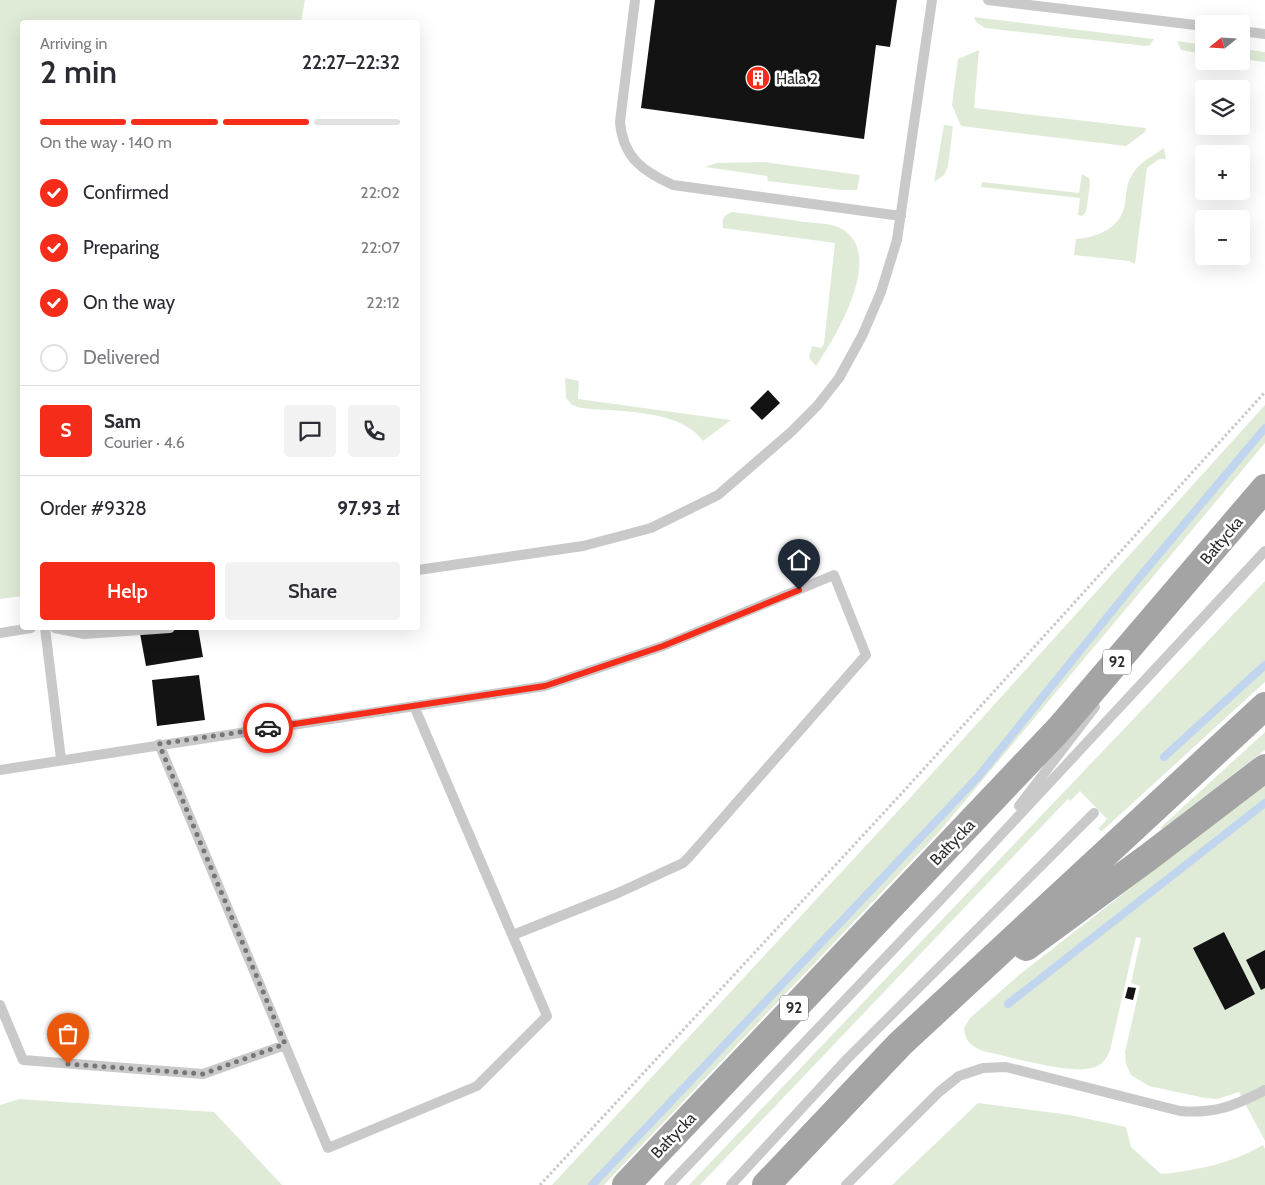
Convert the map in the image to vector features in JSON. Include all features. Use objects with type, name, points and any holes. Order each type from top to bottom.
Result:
[{"type":"main road","name":"Bałtycka","points":[[626,1185],[1059,729],[1265,488]]},
{"type":"main road","points":[[766,1185],[856,1088],[955,992],[1265,706]]},
{"type":"main road","points":[[955,992],[1031,944],[1265,768]]},
{"type":"lane","points":[[635,0],[620,122],[621,139],[630,155],[641,167],[655,177],[674,185],[901,216]]},
{"type":"lane","points":[[420,570],[583,546],[651,528],[718,495],[791,432],[839,378],[862,336],[881,292],[897,240],[932,0]]},
{"type":"lane","points":[[988,0],[1195,25]]},
{"type":"lane","points":[[1250,32],[1265,34]]},
{"type":"lane","points":[[669,1185],[945,895],[1265,551]]},
{"type":"lane","points":[[1110,686],[1198,567]]},
{"type":"lane","points":[[0,770],[61,759],[545,686],[663,646],[834,575],[866,655],[684,863],[618,893],[513,935]]},
{"type":"lane","points":[[0,632],[20,629]]},
{"type":"lane","points":[[46,630],[61,759]]},
{"type":"lane","points":[[65,630],[84,634],[141,630]]},
{"type":"lane","points":[[945,895],[1040,781],[1098,702]]},
{"type":"lane","points":[[159,744],[328,1148],[477,1086],[547,1016],[414,706]]},
{"type":"lane","points":[[731,1185],[847,1059],[1094,813]]},
{"type":"lane","points":[[0,1005],[23,1060],[203,1074],[285,1044]]},
{"type":"lane","points":[[846,1185],[939,1092],[958,1076],[983,1068],[1006,1067],[1180,1110],[1202,1113],[1219,1110],[1265,1090]]},
{"type":"path","points":[[540,1185],[902,793],[1265,392]]},
{"type":"green space","points":[[0,0],[305,0],[301,20],[20,20],[20,596],[0,599]]},
{"type":"green space","points":[[974,17],[1154,39],[1150,45],[1146,46],[985,28],[976,22]]},
{"type":"green space","points":[[1177,41],[1195,44],[1195,52],[1181,50]]},
{"type":"green space","points":[[979,50],[974,108],[1146,128],[1145,132],[1126,146],[961,126],[952,105],[958,59]]},
{"type":"green space","points":[[1250,50],[1265,52],[1265,62],[1250,60]]},
{"type":"green space","points":[[944,125],[953,126],[948,166],[944,175],[934,182]]},
{"type":"green space","points":[[1164,148],[1166,159],[1159,159],[1147,168],[1135,264],[1129,261],[1074,255],[1076,239],[1091,237],[1112,227],[1117,222],[1124,208],[1128,183],[1135,171],[1142,163]]},
{"type":"green space","points":[[763,162],[860,175],[857,190],[841,190],[768,181],[767,176],[705,167],[717,163]]},
{"type":"green space","points":[[1082,174],[1089,178],[1090,184],[1086,212],[1082,216],[1078,215],[1080,198],[981,187],[982,182],[1079,193]]},
{"type":"green space","points":[[732,212],[831,225],[851,237],[858,252],[859,271],[854,293],[846,314],[816,366],[809,358],[812,346],[821,348],[824,344],[835,243],[723,228],[724,218]]},
{"type":"green space","points":[[565,378],[579,381],[578,399],[731,420],[703,441],[693,431],[680,423],[664,418],[648,414],[581,408],[572,405],[566,398]]},
{"type":"green space","points":[[1265,405],[1265,443],[939,832],[604,1185],[552,1185],[909,799]]},
{"type":"green space","points":[[1265,581],[1265,682],[1102,831],[1098,829],[1107,819],[1080,791],[1070,801],[1068,799],[700,1185],[689,1185]]},
{"type":"green space","points":[[1265,732],[1265,750],[1162,829],[1160,828]]},
{"type":"green space","points":[[1265,783],[1265,1141],[1239,1092],[1217,1099],[1205,1098],[1149,1086],[1131,1075],[1126,1064],[1125,1052],[1140,986],[1131,983],[1141,938],[1136,937],[1108,1056],[1098,1066],[1085,1069],[1058,1068],[987,1052],[974,1047],[968,1041],[964,1028],[970,1018],[1019,975]]},
{"type":"green space","points":[[19,1099],[214,1112],[282,1185],[0,1185],[0,1105]]},
{"type":"green space","points":[[978,1103],[1070,1115],[1126,1127],[1131,1147],[1161,1174],[1214,1165],[1239,1157],[1263,1145],[1265,1149],[1265,1185],[892,1185]]},
{"type":"building","name":"Hala 2","points":[[655,0],[897,0],[890,47],[876,45],[864,139],[641,108]]},
{"type":"building","points":[[768,390],[780,403],[762,420],[750,408]]},
{"type":"building","points":[[139,630],[198,630],[203,657],[146,666]]},
{"type":"building","points":[[199,675],[205,720],[157,726],[152,680]]},
{"type":"building","points":[[1224,932],[1255,994],[1225,1010],[1193,948]]},
{"type":"building","points":[[1265,950],[1265,988],[1261,990],[1246,960]]},
{"type":"building","points":[[1128,987],[1136,988],[1133,1000],[1125,998]]},
{"type":"waterway","points":[[592,1185],[978,777],[1138,579],[1265,428]]},
{"type":"waterway","points":[[1164,757],[1265,665]]},
{"type":"waterway","points":[[1008,1004],[1265,803]]},
{"type":"way so far","points":[[68,1064],[203,1074],[285,1044],[159,744],[268,728]]},
{"type":"place","name":"Hala 2","points":[[758,78]]},
{"type":"route","points":[[268,728],[545,686],[663,646],[799,590]]}]
